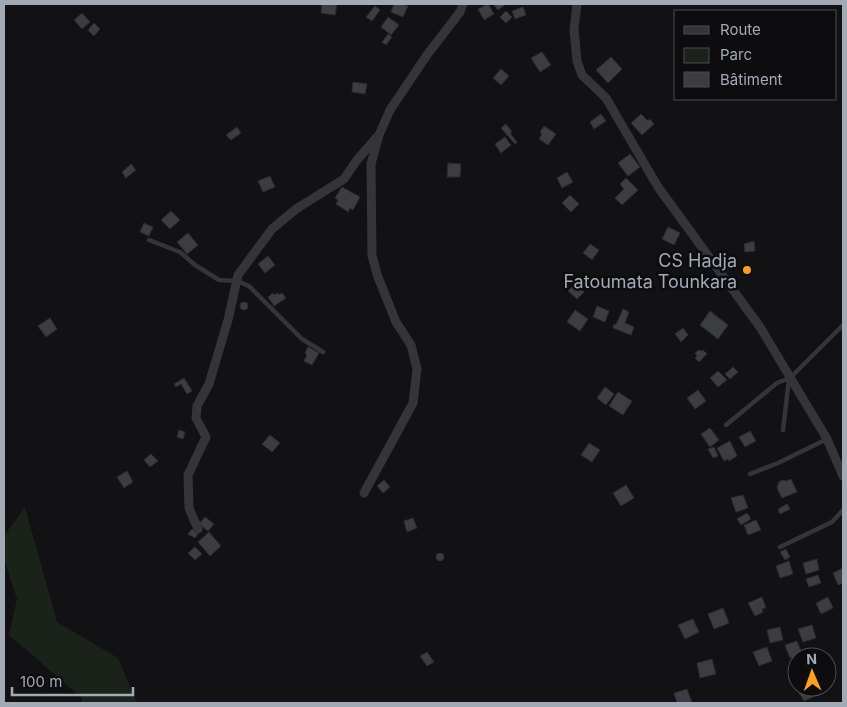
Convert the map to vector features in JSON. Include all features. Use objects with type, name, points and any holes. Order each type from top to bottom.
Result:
[{"type":"street","points":[[364,493],[413,403],[417,369],[412,345],[396,322],[372,256],[371,164],[379,135],[390,110],[427,55],[460,12],[463,4]]},
{"type":"street","points":[[577,4],[574,29],[577,61],[582,75],[606,98],[658,187],[760,327],[826,439],[843,476]]},
{"type":"street","points":[[198,529],[189,508],[188,475],[206,437],[196,418],[197,406],[208,384],[228,320],[238,275],[272,230],[296,209],[344,179],[357,160],[379,135]]},
{"type":"lane","points":[[148,240],[180,252],[195,265],[219,280],[237,280],[249,286],[302,339],[323,352]]},
{"type":"lane","points":[[726,425],[777,383],[790,378],[843,325]]},
{"type":"lane","points":[[783,430],[790,378]]},
{"type":"lane","points":[[750,474],[778,463],[826,439]]},
{"type":"lane","points":[[780,547],[832,522],[843,510]]},
{"type":"green space","points":[[25,507],[57,622],[118,658],[137,703],[81,703],[82,698],[9,635],[17,599],[4,559],[4,536]]},
{"type":"building","points":[[322,4],[337,4],[335,15],[321,13]]},
{"type":"building","points":[[394,4],[408,6],[403,17],[391,12]]},
{"type":"building","points":[[488,4],[494,14],[484,20],[478,9]]},
{"type":"building","points":[[493,4],[506,4],[498,10]]},
{"type":"building","points":[[375,6],[380,10],[372,21],[366,17]]},
{"type":"building","points":[[523,7],[526,15],[515,19],[512,11]]},
{"type":"building","points":[[506,11],[512,17],[506,23],[500,17]]},
{"type":"building","points":[[82,13],[90,22],[82,29],[74,20]]},
{"type":"building","points":[[388,17],[399,25],[391,35],[381,27]]},
{"type":"building","points":[[94,23],[100,29],[94,36],[88,30]]},
{"type":"building","points":[[388,34],[392,37],[386,45],[382,42]]},
{"type":"building","points":[[542,52],[551,65],[540,72],[531,58]]},
{"type":"building","points":[[611,57],[622,69],[608,83],[596,70]]},
{"type":"building","points":[[501,69],[509,76],[501,85],[493,78]]},
{"type":"building","points":[[353,82],[367,84],[365,94],[352,92]]},
{"type":"building","points":[[601,114],[606,121],[594,129],[590,122]]},
{"type":"building","points":[[641,114],[648,121],[650,119],[654,124],[642,135],[631,123]]},
{"type":"building","points":[[506,124],[517,142],[515,144],[501,128]]},
{"type":"building","points":[[544,126],[556,134],[548,145],[539,139],[542,134],[540,132]]},
{"type":"building","points":[[237,127],[241,133],[231,140],[226,135]]},
{"type":"building","points":[[505,137],[511,145],[501,153],[495,144]]},
{"type":"building","points":[[630,154],[640,167],[628,176],[618,163]]},
{"type":"building","points":[[448,163],[461,164],[460,177],[447,177]]},
{"type":"building","points":[[131,164],[136,170],[126,178],[122,172]]},
{"type":"building","points":[[567,172],[573,182],[562,188],[557,178]]},
{"type":"building","points":[[270,176],[275,187],[263,192],[258,181]]},
{"type":"building","points":[[626,178],[638,190],[622,205],[615,198],[624,189],[620,184]]},
{"type":"building","points":[[342,187],[360,197],[353,210],[350,208],[348,212],[336,204],[338,200],[335,198]]},
{"type":"building","points":[[570,195],[579,204],[571,212],[562,203]]},
{"type":"building","points":[[171,211],[180,220],[170,229],[161,220]]},
{"type":"building","points":[[144,223],[153,227],[149,236],[140,232]]},
{"type":"building","points":[[668,227],[680,233],[674,245],[662,239]]},
{"type":"building","points":[[188,233],[198,245],[187,254],[177,242]]},
{"type":"building","points":[[754,241],[755,251],[745,252],[744,244]]},
{"type":"building","points":[[590,244],[599,250],[592,260],[583,253]]},
{"type":"building","points":[[268,256],[275,265],[265,273],[258,264]]},
{"type":"building","points":[[575,284],[584,292],[577,299],[568,291]]},
{"type":"building","points":[[273,293],[274,295],[278,293],[279,295],[282,293],[286,298],[274,306],[268,297]]},
{"type":"building","points":[[244,302],[248,306],[244,310],[240,306]]},
{"type":"building","points":[[597,306],[609,311],[605,322],[593,317]]},
{"type":"building","points":[[623,309],[629,312],[625,323],[634,327],[631,335],[613,328]]},
{"type":"building","points":[[575,310],[588,319],[580,331],[567,322]]},
{"type":"building","points":[[710,311],[728,325],[718,339],[700,325]]},
{"type":"building","points":[[50,318],[57,329],[46,337],[38,326]]},
{"type":"building","points":[[683,328],[688,335],[681,342],[675,334]]},
{"type":"building","points":[[308,347],[319,353],[312,365],[304,361]]},
{"type":"building","points":[[703,350],[707,354],[699,362],[695,358],[697,356],[695,353]]},
{"type":"building","points":[[733,367],[738,372],[730,379],[725,374]]},
{"type":"building","points":[[718,371],[727,380],[718,387],[710,378]]},
{"type":"building","points":[[184,378],[192,391],[187,394],[181,384],[176,387],[174,384]]},
{"type":"building","points":[[605,387],[614,394],[606,405],[597,398]]},
{"type":"building","points":[[698,390],[706,401],[695,409],[687,398]]},
{"type":"building","points":[[618,392],[632,401],[623,415],[609,406]]},
{"type":"building","points":[[710,428],[719,440],[710,447],[701,434]]},
{"type":"building","points":[[179,430],[185,432],[183,439],[177,437]]},
{"type":"building","points":[[750,431],[756,441],[745,447],[739,437]]},
{"type":"building","points":[[270,435],[280,443],[272,452],[262,444]]},
{"type":"building","points":[[730,441],[737,456],[729,461],[728,459],[724,461],[717,448]]},
{"type":"building","points":[[589,443],[600,450],[592,462],[581,455]]},
{"type":"building","points":[[714,447],[718,456],[713,458],[708,449]]},
{"type":"building","points":[[151,454],[158,461],[150,467],[144,460]]},
{"type":"building","points":[[127,471],[133,482],[124,488],[117,477]]},
{"type":"building","points":[[791,479],[797,492],[782,498],[777,488],[779,482]]},
{"type":"building","points":[[384,480],[390,487],[383,493],[377,486]]},
{"type":"building","points":[[626,485],[634,498],[621,506],[613,493]]},
{"type":"building","points":[[743,495],[748,508],[736,512],[731,498]]},
{"type":"building","points":[[787,504],[790,509],[780,514],[778,509]]},
{"type":"building","points":[[747,513],[751,519],[741,525],[737,519]]},
{"type":"building","points":[[205,517],[214,524],[208,531],[199,524]]},
{"type":"building","points":[[413,518],[417,528],[407,532],[404,521]]},
{"type":"building","points":[[756,520],[761,530],[748,535],[744,525]]},
{"type":"building","points":[[192,529],[198,534],[195,538],[188,534]]},
{"type":"building","points":[[209,532],[221,546],[210,556],[198,542]]},
{"type":"building","points":[[195,547],[202,554],[195,560],[188,553]]},
{"type":"building","points":[[786,549],[790,557],[785,560],[780,552]]},
{"type":"building","points":[[440,553],[444,557],[440,561],[436,557]]},
{"type":"building","points":[[817,559],[819,570],[806,574],[803,563]]},
{"type":"building","points":[[789,561],[793,574],[780,578],[776,566]]},
{"type":"building","points":[[843,568],[843,583],[838,585],[833,573]]},
{"type":"building","points":[[818,575],[821,583],[809,587],[806,579]]},
{"type":"building","points":[[762,597],[766,608],[762,609],[763,612],[755,616],[748,603]]},
{"type":"building","points":[[828,597],[833,608],[821,614],[816,603]]},
{"type":"building","points":[[723,608],[729,623],[714,629],[708,614]]},
{"type":"building","points":[[693,619],[699,632],[685,639],[678,625]]},
{"type":"building","points":[[812,625],[816,638],[803,642],[798,629]]},
{"type":"building","points":[[780,627],[783,640],[770,643],[767,630]]},
{"type":"building","points":[[797,641],[799,647],[787,647],[787,650],[785,645]]},
{"type":"building","points":[[767,647],[772,661],[759,666],[753,652]]},
{"type":"building","points":[[427,652],[434,662],[427,666],[420,656]]},
{"type":"building","points":[[712,659],[716,674],[700,678],[697,663]]},
{"type":"building","points":[[687,689],[692,703],[677,703],[674,693]]},
{"type":"building","points":[[802,697],[813,697],[804,701]]},
{"type":"place","name":"CS Hadja Fatoumata Tounkara","points":[[747,270]]}]
